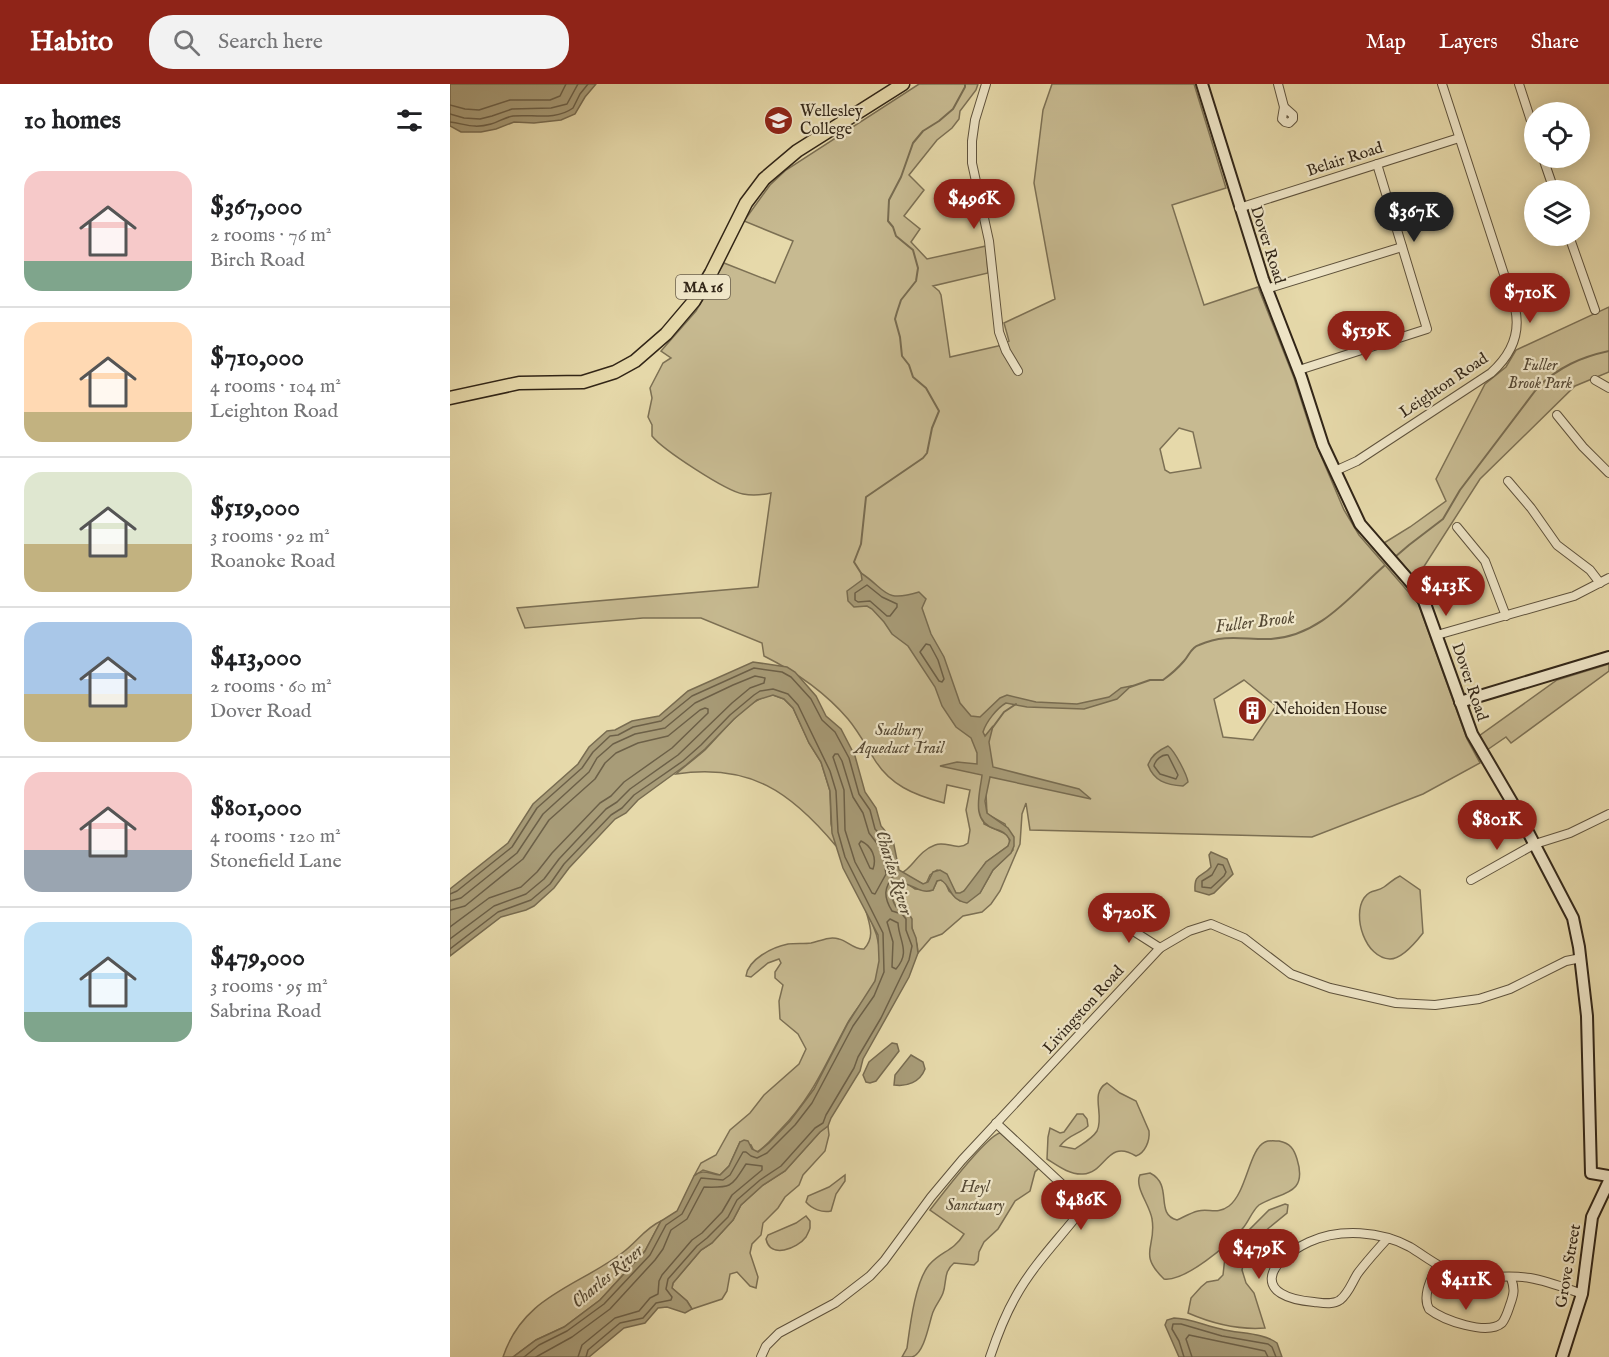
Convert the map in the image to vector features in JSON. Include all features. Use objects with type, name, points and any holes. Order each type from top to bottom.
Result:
[{"type":"main road","name":"MA 16","points":[[450,398],[519,383],[588,381],[615,372],[635,361],[666,334],[694,301],[746,203],[764,179],[797,151],[903,84]]},
{"type":"street","points":[[986,84],[975,120],[972,158],[989,241],[1000,336],[1018,370]]},
{"type":"street","name":"Dover Road","points":[[1202,84],[1266,289],[1299,370],[1316,427],[1335,471],[1364,528],[1424,601],[1475,741],[1535,844],[1570,910],[1581,958],[1589,1048],[1591,1173],[1609,1176]]},
{"type":"street","points":[[1278,84],[1284,107]]},
{"type":"street","name":"Leighton Road","points":[[1335,471],[1362,458],[1491,373],[1504,359],[1514,341],[1517,324],[1515,308],[1442,84]]},
{"type":"street","points":[[1520,84],[1525,102]]},
{"type":"street","name":"Belair Road","points":[[1239,208],[1459,138]]},
{"type":"street","points":[[1299,370],[1427,329],[1377,164]]},
{"type":"street","points":[[1573,246],[1595,310]]},
{"type":"street","points":[[1266,289],[1402,247]]},
{"type":"street","points":[[1595,380],[1609,388]]},
{"type":"street","points":[[1557,415],[1583,447],[1609,473]]},
{"type":"street","points":[[1508,481],[1557,544],[1568,555],[1590,570],[1600,583]]},
{"type":"street","points":[[1457,527],[1485,561],[1506,616]]},
{"type":"street","points":[[1437,635],[1574,596],[1609,578]]},
{"type":"street","points":[[1460,702],[1609,657]]},
{"type":"street","points":[[1471,880],[1535,844],[1565,835],[1609,814]]},
{"type":"street","points":[[1113,918],[1160,948]]},
{"type":"street","name":"Livingston Road","points":[[761,1357],[766,1346],[779,1333],[803,1318],[835,1303],[870,1276],[884,1261],[931,1197],[996,1123],[1038,1081],[1160,948],[1189,931],[1211,924],[1245,938],[1291,974],[1310,982],[1396,1002],[1421,1004],[1447,1004],[1487,996],[1510,988],[1566,961],[1581,958]]},
{"type":"street","points":[[990,1357],[999,1330],[1016,1296],[1029,1275],[1076,1217],[1077,1209],[1066,1188],[996,1123]]},
{"type":"street","name":"Grove Street","points":[[1562,1357],[1582,1294],[1592,1217],[1609,1181]]},
{"type":"street","points":[[1387,1239],[1358,1272],[1344,1296],[1335,1302],[1310,1302],[1289,1298],[1279,1294],[1273,1286],[1271,1276],[1277,1265],[1297,1249],[1312,1240],[1354,1233],[1387,1239],[1405,1245],[1437,1266],[1462,1275],[1524,1278],[1582,1294]]},
{"type":"street","points":[[1437,1266],[1430,1280],[1427,1305],[1434,1313],[1480,1328],[1498,1325],[1505,1319],[1515,1289],[1524,1278]]},
{"type":"street","points":[[1511,1278],[1515,1289]]},
{"type":"green space","name":"Sudbury Aqueduct Trail","points":[[919,84],[978,84],[960,111],[959,119],[937,140],[909,175],[924,190],[904,216],[920,229],[911,242],[927,259],[986,246],[988,273],[933,286],[941,295],[950,357],[998,346],[1009,341],[1004,323],[1055,299],[1034,183],[1043,110],[1052,84],[1194,84],[1226,188],[1172,205],[1204,305],[1258,287],[1294,378],[1313,437],[1344,510],[1359,535],[1418,603],[1467,739],[1480,763],[1423,794],[1312,837],[1030,830],[1026,803],[1022,814],[1020,844],[1000,891],[991,904],[982,912],[963,916],[942,934],[931,938],[918,953],[907,909],[896,907],[892,897],[893,888],[897,882],[906,883],[915,889],[933,890],[938,879],[945,882],[949,891],[960,901],[980,893],[993,870],[1013,850],[1005,824],[987,814],[986,793],[980,792],[984,824],[1008,835],[1010,843],[1008,846],[986,862],[970,886],[960,894],[956,893],[941,871],[937,870],[930,875],[926,884],[923,884],[901,873],[909,868],[924,851],[935,845],[960,846],[968,843],[970,830],[966,810],[970,790],[947,785],[944,803],[922,796],[895,782],[879,767],[855,728],[839,709],[809,683],[764,656],[762,643],[701,618],[643,618],[525,628],[517,608],[758,587],[771,493],[743,494],[710,478],[658,442],[652,436],[652,425],[648,417],[652,398],[650,388],[663,363],[671,358],[661,351],[696,311],[724,263],[775,283],[793,241],[744,221],[770,185],[786,170]],"holes":[[[1179,428],[1193,432],[1201,468],[1170,473],[1165,470],[1160,449]],[[1244,680],[1276,706],[1253,740],[1223,737],[1214,699]]]},
{"type":"green space","name":"Fuller Brook Park","points":[[1609,307],[1609,372],[1575,386],[1480,479],[1416,579],[1384,543],[1446,501],[1436,479],[1485,384],[1506,367],[1516,350]]},
{"type":"green space","points":[[1609,664],[1609,671],[1511,743],[1506,737],[1487,750],[1479,736],[1557,680]]},
{"type":"green space","points":[[773,695],[784,699],[793,708],[809,743],[821,762],[830,791],[831,824],[836,846],[802,810],[767,786],[726,773],[676,774],[705,750],[745,709],[763,697]]},
{"type":"green space","points":[[1400,876],[1420,890],[1423,933],[1404,953],[1390,959],[1381,957],[1368,944],[1363,935],[1359,915],[1366,895],[1381,889]]},
{"type":"green space","points":[[866,911],[878,941],[880,957],[876,980],[847,1024],[810,1092],[792,1117],[761,1150],[754,1151],[751,1145],[740,1142],[729,1166],[720,1175],[703,1170],[694,1176],[701,1163],[716,1155],[730,1130],[799,1064],[806,1049],[798,1034],[780,1019],[779,1001],[783,985],[775,978],[775,972],[781,963],[779,959],[768,963],[751,977],[746,976],[751,964],[762,955],[782,946],[811,943],[828,938],[839,939],[864,949],[871,936]]},
{"type":"green space","points":[[1107,1083],[1136,1101],[1149,1131],[1148,1143],[1144,1149],[1136,1156],[1119,1151],[1091,1172],[1083,1174],[1069,1172],[1047,1159],[1050,1128],[1060,1133],[1064,1132],[1077,1114],[1083,1114],[1088,1126],[1060,1146],[1075,1149],[1095,1134],[1099,1125],[1099,1092]]},
{"type":"green space","points":[[828,1126],[829,1135],[825,1151],[803,1175],[799,1185],[785,1197],[763,1223],[761,1235],[752,1244],[750,1253],[758,1277],[756,1288],[750,1286],[737,1272],[730,1274],[727,1291],[722,1299],[692,1309],[687,1301],[672,1288],[673,1283],[701,1250],[712,1243],[733,1220],[741,1205],[763,1185],[785,1171]]},
{"type":"green space","name":"Heyl Sanctuary","points":[[1000,1133],[1039,1168],[1035,1172],[1030,1191],[1015,1201],[998,1229],[984,1242],[978,1261],[974,1265],[954,1263],[951,1266],[923,1345],[916,1355],[902,1357],[907,1348],[914,1305],[924,1273],[933,1260],[956,1244],[964,1234],[930,1210],[985,1144]]},
{"type":"green space","points":[[1267,1141],[1279,1141],[1289,1145],[1296,1155],[1300,1171],[1295,1187],[1259,1205],[1236,1235],[1206,1261],[1183,1275],[1164,1279],[1151,1263],[1152,1219],[1139,1185],[1140,1175],[1150,1173],[1157,1178],[1163,1192],[1166,1212],[1170,1217],[1177,1220],[1202,1210],[1217,1211],[1225,1209],[1235,1200],[1260,1146]]},
{"type":"green space","points":[[845,1175],[845,1181],[836,1194],[831,1211],[817,1210],[806,1202],[808,1196],[829,1187]]},
{"type":"green space","points":[[1288,1205],[1287,1213],[1248,1247],[1242,1270],[1246,1283],[1254,1293],[1265,1328],[1225,1325],[1188,1313],[1191,1298],[1201,1287],[1207,1282],[1218,1280],[1223,1275],[1225,1257],[1233,1246],[1269,1210]]},
{"type":"green space","points":[[806,1216],[810,1221],[810,1228],[806,1237],[797,1245],[778,1250],[768,1245],[766,1239],[768,1235]]},
{"type":"green space","points":[[661,1221],[645,1251],[600,1300],[564,1327],[536,1340],[513,1357],[503,1357],[512,1336],[538,1306],[605,1265]]},
{"type":"water","points":[[450,84],[596,84],[575,114],[561,120],[534,123],[514,122],[481,132],[461,132],[450,126]]},
{"type":"water","name":"Charles River","points":[[861,573],[886,593],[898,596],[919,592],[926,599],[922,608],[931,634],[944,657],[960,703],[971,716],[980,717],[1000,698],[1007,695],[1036,702],[1077,704],[1109,697],[1121,688],[1131,686],[1117,699],[1084,709],[1027,707],[1006,703],[992,716],[983,732],[985,736],[993,726],[989,742],[993,767],[1079,789],[1091,799],[990,777],[985,801],[987,813],[1008,828],[1014,837],[1014,846],[1011,853],[993,870],[980,893],[967,903],[957,899],[941,880],[937,881],[933,890],[928,891],[897,882],[894,885],[893,900],[896,907],[905,907],[912,919],[912,928],[916,938],[918,953],[909,977],[863,1059],[860,1071],[828,1126],[785,1171],[763,1185],[741,1205],[733,1220],[712,1243],[701,1250],[673,1283],[672,1288],[687,1301],[692,1309],[685,1313],[667,1307],[658,1308],[645,1323],[624,1328],[589,1357],[513,1357],[536,1340],[564,1327],[600,1300],[645,1251],[661,1221],[677,1211],[694,1176],[703,1172],[720,1175],[729,1166],[740,1142],[748,1141],[752,1149],[758,1152],[790,1121],[814,1089],[848,1023],[875,981],[879,961],[878,935],[843,868],[832,833],[830,791],[821,762],[809,743],[793,708],[784,699],[773,695],[757,700],[686,765],[638,800],[626,813],[615,819],[569,868],[554,888],[534,906],[501,917],[450,956],[450,889],[508,843],[533,804],[578,764],[589,747],[607,731],[615,730],[632,721],[659,716],[688,691],[753,662],[787,667],[795,672],[816,696],[826,716],[841,729],[855,756],[865,792],[876,808],[881,826],[893,840],[899,870],[923,884],[928,882],[933,872],[940,870],[947,874],[956,893],[964,891],[986,862],[1008,846],[1010,840],[1004,833],[982,820],[978,806],[982,775],[940,766],[957,762],[977,764],[977,753],[971,738],[956,727],[942,706],[935,687],[908,646],[892,634],[872,609],[867,606],[854,607],[848,601],[847,591],[862,580]]},
{"type":"water","points":[[1168,746],[1177,758],[1187,779],[1188,782],[1183,786],[1161,781],[1148,765],[1156,753]]},
{"type":"water","points":[[1211,852],[1227,859],[1233,874],[1209,895],[1195,891],[1195,885],[1197,878],[1211,867],[1209,855]]},
{"type":"water","points":[[892,1043],[897,1044],[899,1051],[876,1081],[866,1082],[863,1075],[869,1062]]},
{"type":"water","points":[[911,1055],[923,1062],[925,1069],[923,1074],[913,1083],[894,1085],[895,1075]]},
{"type":"water","points":[[1174,1318],[1271,1339],[1277,1343],[1282,1357],[1179,1357],[1165,1325],[1167,1320]]},
{"type":"waterway","points":[[861,573],[854,562],[861,544],[866,497],[923,458],[927,453],[932,428],[939,411],[926,388],[913,377],[909,365],[902,356],[895,319],[901,300],[916,281],[918,268],[913,250],[896,236],[888,221],[889,200],[901,177],[913,143],[923,131],[953,109],[965,84]]},
{"type":"waterway","name":"Fuller Brook","points":[[1395,557],[1443,519],[1460,490],[1538,387],[1571,364],[1609,351]]},
{"type":"waterway","name":"Fuller Brook","points":[[1130,687],[1150,680],[1163,680],[1182,664],[1196,646],[1209,641],[1227,638],[1271,639],[1305,631],[1333,613],[1384,566]]},
{"type":"waterway","name":"Fuller Brook","points":[[993,727],[1004,712],[1016,704]]},
{"type":"place","name":"Wellesley College","points":[[779,121]]},
{"type":"place","name":"Nehoiden House","points":[[1253,710]]}]
